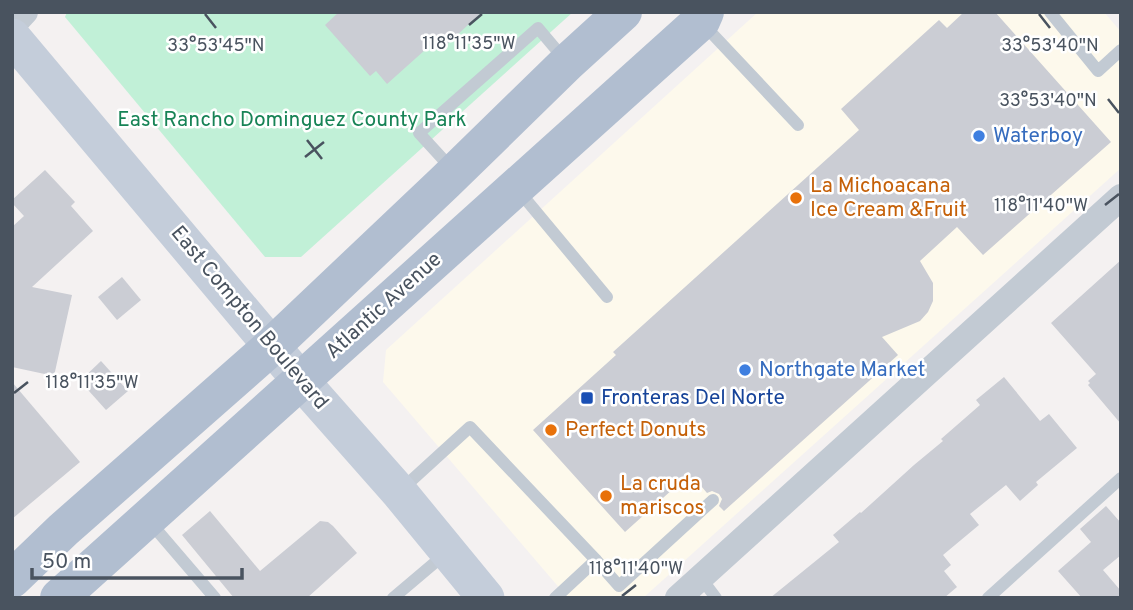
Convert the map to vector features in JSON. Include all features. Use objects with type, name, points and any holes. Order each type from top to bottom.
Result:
[{"type":"main road","points":[[12,579],[63,530],[272,346],[623,12]]},
{"type":"main road","name":"Atlantic Avenue","points":[[59,598],[703,17]]},
{"type":"main road","name":"East Compton Boulevard","points":[[12,37],[486,598]]},
{"type":"street","points":[[12,26],[25,12]]},
{"type":"street","points":[[678,598],[708,588],[1121,197]]},
{"type":"lane","points":[[1050,12],[1098,71],[1121,50]]},
{"type":"lane","points":[[703,17],[798,125]]},
{"type":"lane","points":[[455,172],[419,133],[538,28],[568,62]]},
{"type":"lane","points":[[516,187],[607,297]]},
{"type":"lane","points":[[399,492],[470,427],[619,586],[713,500]]},
{"type":"lane","points":[[988,598],[1121,478]]},
{"type":"lane","points":[[147,518],[215,598]]},
{"type":"lane","points":[[393,598],[448,552]]},
{"type":"lane","points":[[555,598],[596,560]]},
{"type":"shaded area","points":[[758,12],[1104,12],[1121,32],[1121,168],[643,598],[568,598],[383,382],[386,350]]},
{"type":"green space","name":"East Rancho Dominguez County Park","points":[[67,12],[573,12],[301,257],[265,257],[65,17]]},
{"type":"building","points":[[339,12],[482,12],[442,49],[435,41],[387,84],[376,71],[370,76],[325,25]]},
{"type":"building","points":[[964,12],[995,12],[1111,142],[983,255],[957,227],[920,261],[933,283],[933,301],[920,321],[882,337],[898,355],[724,511],[719,506],[722,499],[719,494],[712,491],[707,493],[696,480],[688,487],[683,480],[625,532],[533,430],[616,355],[613,352],[859,130],[841,109],[939,20],[947,28]]},
{"type":"building","points":[[45,170],[75,202],[71,206],[93,231],[32,287],[72,295],[54,376],[12,367],[12,227],[24,216],[12,200]]},
{"type":"building","points":[[1121,260],[1121,424],[1088,385],[1088,381],[1096,374],[1051,323]]},
{"type":"building","points":[[122,277],[141,300],[117,320],[98,297]]},
{"type":"building","points":[[101,361],[128,391],[106,410],[80,381]]},
{"type":"building","points":[[1004,377],[1040,421],[1049,414],[1077,448],[1036,482],[1038,485],[1020,501],[1006,485],[970,514],[979,525],[943,555],[951,565],[944,571],[957,587],[944,598],[770,598],[839,542],[833,535],[943,441],[941,439],[980,405],[976,400]]},
{"type":"building","points":[[12,382],[80,462],[12,519]]},
{"type":"building","points":[[1106,506],[1121,523],[1121,555],[1103,570],[1121,591],[1121,598],[1082,598],[1058,571],[1091,542],[1080,529]]},
{"type":"building","points":[[210,511],[260,571],[320,521],[333,526],[357,553],[307,598],[234,598],[182,535]]},
{"type":"place","name":"Waterboy","points":[[979,136]]},
{"type":"place","name":"La Michoacana Ice Cream &Fruit","points":[[796,198]]},
{"type":"place","name":"Northgate Market","points":[[745,370]]},
{"type":"place","name":"Fronteras Del Norte","points":[[587,398]]},
{"type":"place","name":"Perfect Donuts","points":[[551,430]]},
{"type":"place","name":"La cruda mariscos","points":[[606,496]]}]
